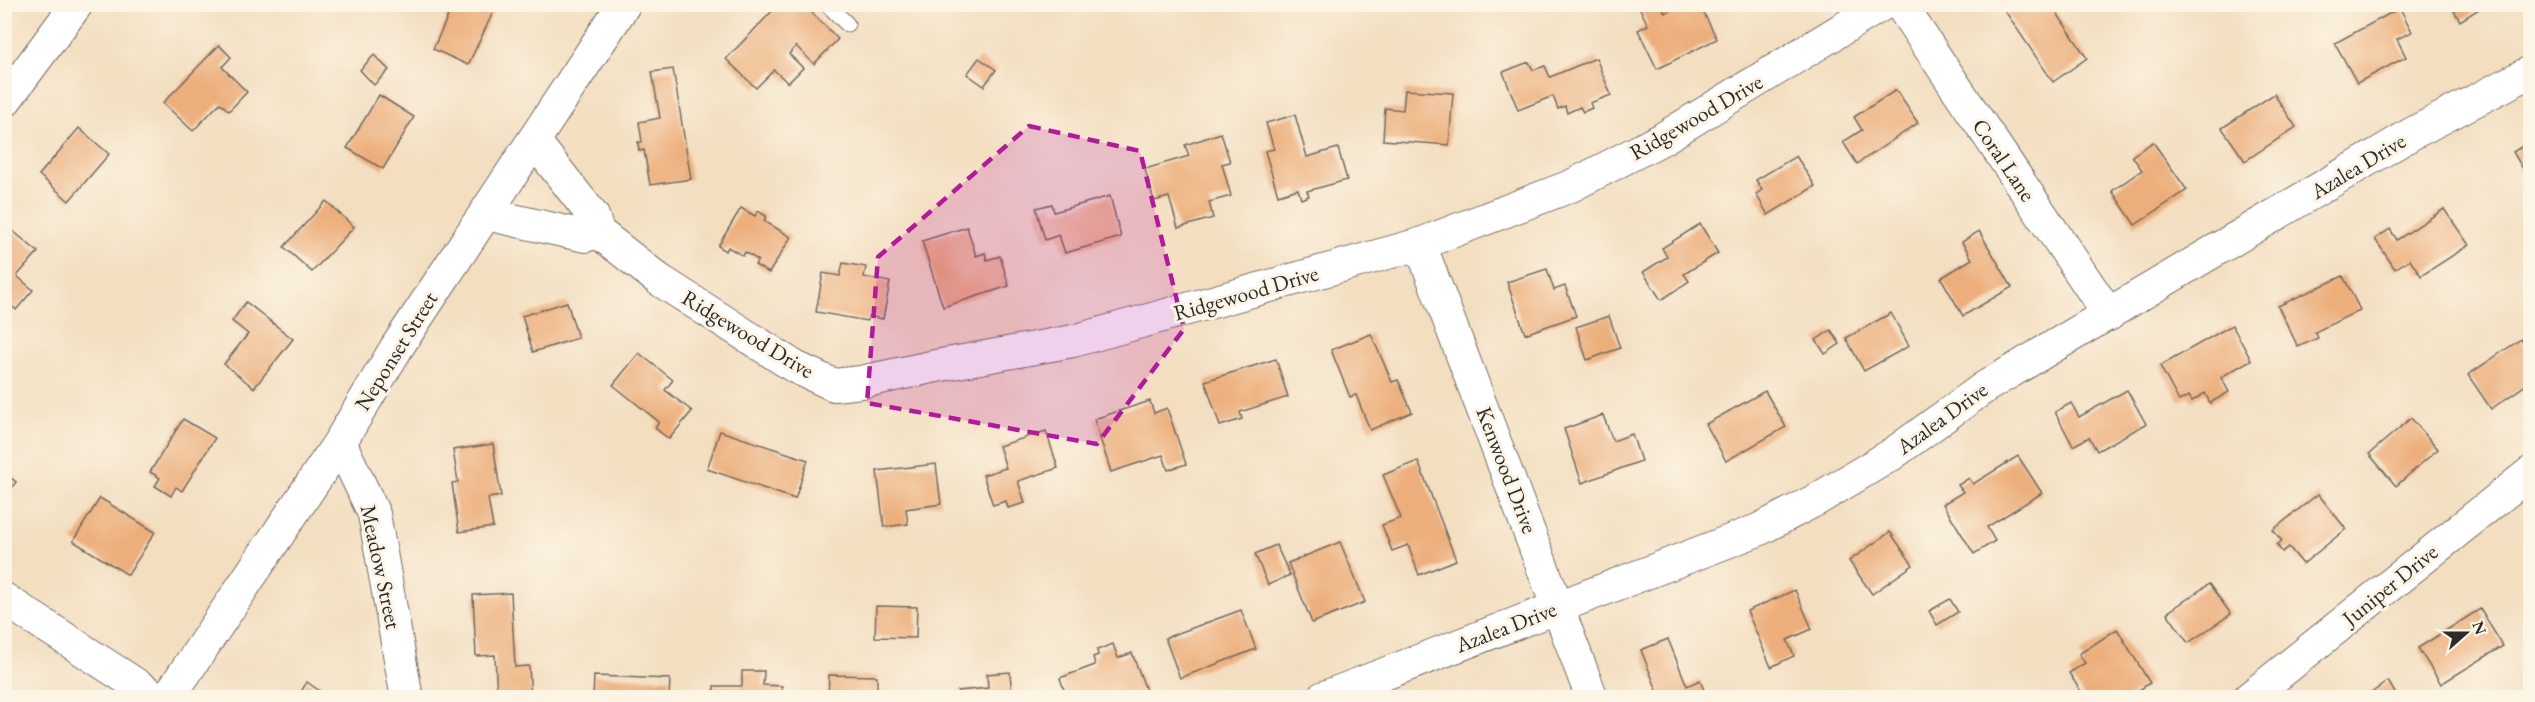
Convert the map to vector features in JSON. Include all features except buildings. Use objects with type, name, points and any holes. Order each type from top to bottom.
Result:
[{"type":"main road","points":[[599,4],[601,39]]},
{"type":"main road","name":"Neponset Street","points":[[168,698],[340,442],[397,347],[535,142],[624,4]]},
{"type":"street","points":[[4,102],[77,4]]},
{"type":"street","name":"Ridgewood Drive","points":[[535,142],[593,216],[598,232],[658,279],[795,367],[834,384],[861,382],[1072,341],[1420,244],[1582,181],[1662,139],[1884,4]]},
{"type":"street","name":"Coral Lane","points":[[1900,4],[2109,315]]},
{"type":"street","name":"Azalea Drive","points":[[1322,698],[1758,530],[1816,500],[1891,455],[1985,387],[2413,133],[2530,72]]},
{"type":"street","points":[[486,214],[585,236],[598,232]]},
{"type":"street","name":"Kenwood Drive","points":[[1420,244],[1592,698]]},
{"type":"street","name":"Meadow Street","points":[[340,442],[374,514],[407,698]]},
{"type":"street","name":"Juniper Drive","points":[[2249,698],[2530,473]]},
{"type":"street","points":[[4,599],[158,698]]},
{"type":"lane","points":[[827,4],[847,24]]},
{"type":"highlighted area","points":[[1029,126],[1140,151],[1184,329],[1097,444],[867,403],[878,257]]}]
